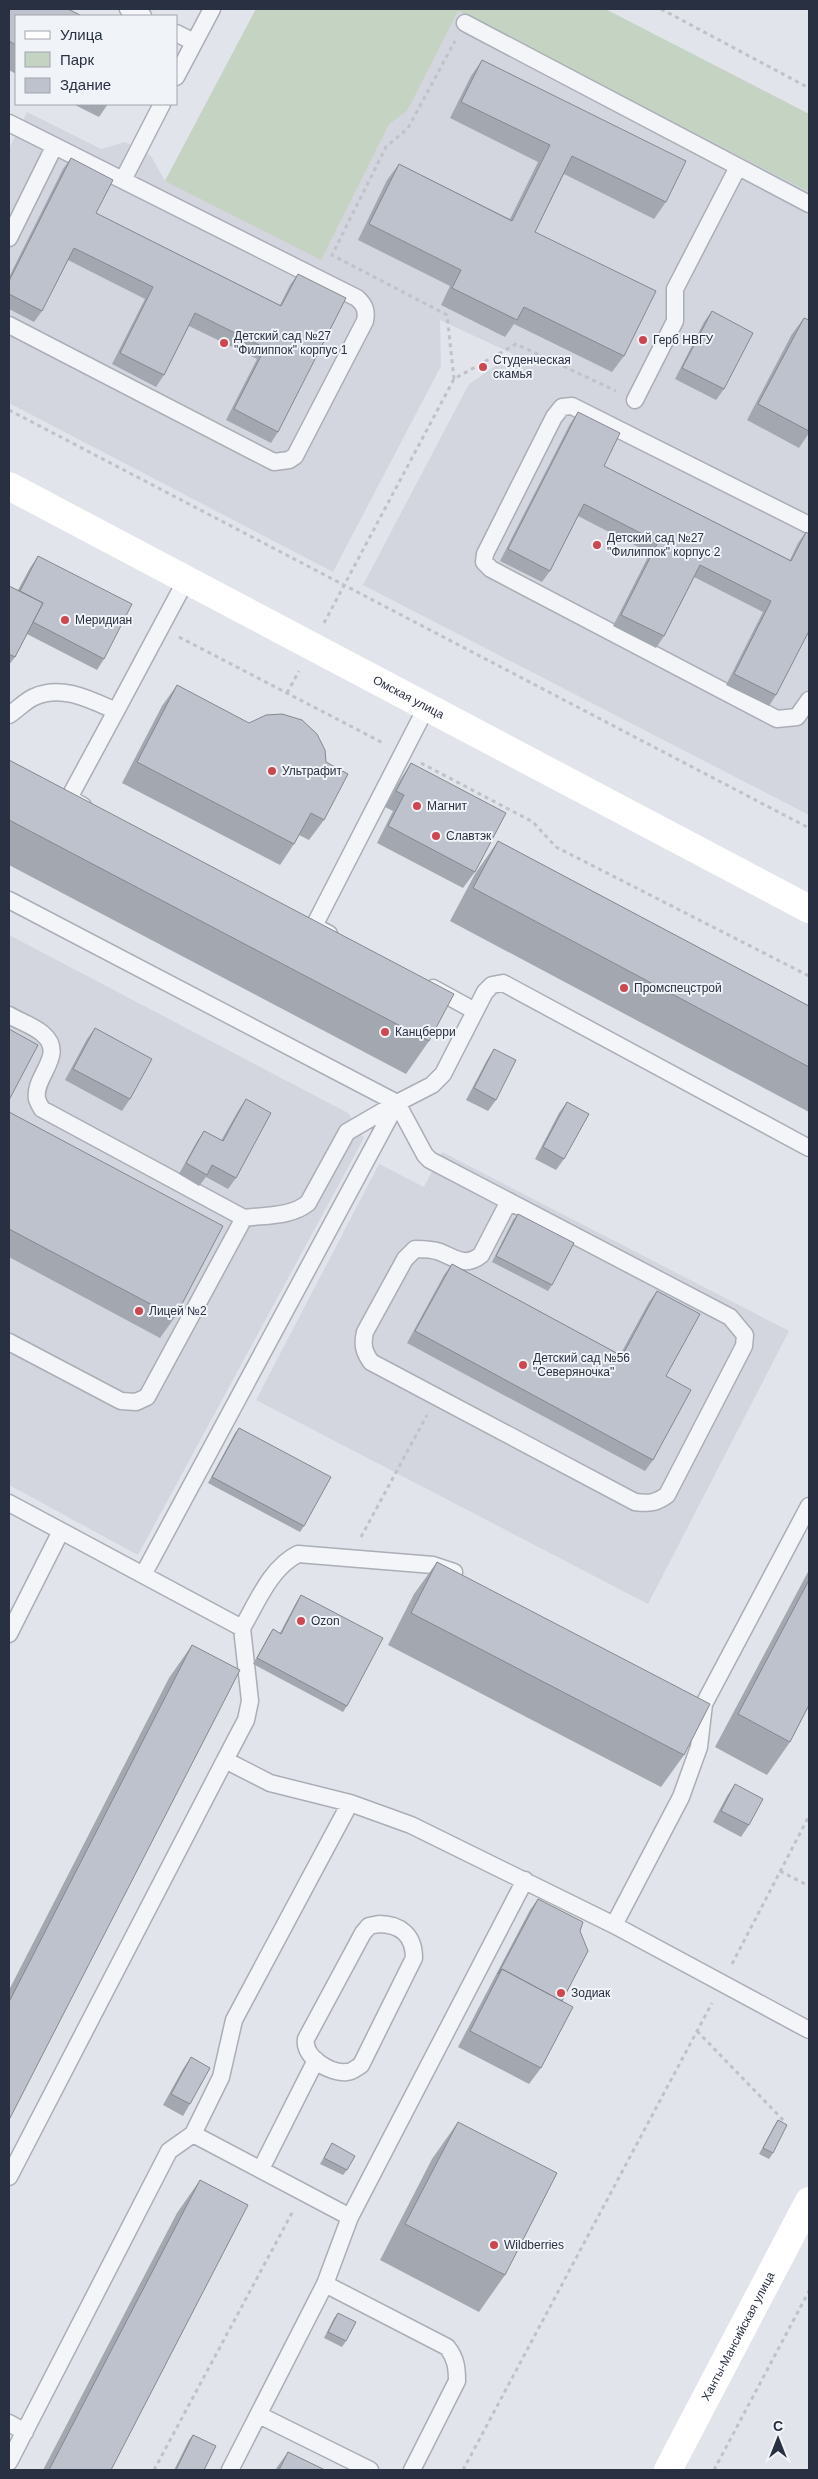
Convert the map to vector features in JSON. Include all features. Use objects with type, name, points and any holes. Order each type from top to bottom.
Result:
[{"type":"main road","name":"Омская улица","points":[[10,490],[186,580],[809,909]]},
{"type":"main road","name":"Ханты-Мансийская улица","points":[[668,2470],[809,2201]]},
{"type":"lane","points":[[128,9],[140,15]]},
{"type":"lane","points":[[178,73],[212,9]]},
{"type":"lane","points":[[465,23],[809,204]]},
{"type":"lane","points":[[178,34],[194,42]]},
{"type":"lane","points":[[123,180],[161,105]]},
{"type":"lane","points":[[9,123],[357,298],[364,304],[365,322],[295,456],[282,462],[274,462],[9,325]]},
{"type":"lane","points":[[9,238],[54,147]]},
{"type":"lane","points":[[635,400],[675,321],[676,289],[738,167]]},
{"type":"lane","points":[[809,525],[572,406],[562,407],[554,417],[484,554],[484,562],[491,569],[777,719],[797,717],[809,700]]},
{"type":"lane","points":[[69,798],[186,580]]},
{"type":"lane","points":[[9,715],[34,697],[58,692],[82,696],[116,712]]},
{"type":"lane","points":[[314,926],[426,708]]},
{"type":"lane","points":[[53,790],[95,812]]},
{"type":"lane","points":[[9,900],[397,1103],[424,1155],[509,1202],[730,1317],[745,1335],[744,1346],[667,1495],[657,1502],[647,1504],[636,1502],[371,1362],[364,1353],[363,1342],[365,1332],[405,1258],[415,1249],[426,1249],[460,1261],[473,1261],[481,1255],[509,1202]]},
{"type":"lane","points":[[296,916],[339,939]]},
{"type":"lane","points":[[416,979],[475,1010]]},
{"type":"lane","points":[[9,1015],[42,1033],[50,1042],[52,1055],[38,1087],[37,1098],[42,1109],[244,1218],[293,1212],[308,1203],[347,1132],[356,1125],[432,1084],[443,1074],[484,992],[492,984],[503,983],[809,1148]]},
{"type":"lane","points":[[143,1575],[397,1103]]},
{"type":"lane","points":[[9,1342],[121,1402],[136,1402],[147,1397],[244,1218]]},
{"type":"lane","points":[[9,1503],[242,1628]]},
{"type":"lane","points":[[614,1925],[681,1797],[698,1747],[704,1704],[809,1506]]},
{"type":"lane","points":[[9,1634],[61,1531]]},
{"type":"lane","points":[[9,2177],[246,1720],[250,1701],[242,1628],[275,1572],[287,1560],[298,1554],[433,1565],[449,1569],[467,1578]]},
{"type":"lane","points":[[686,1695],[704,1704]]},
{"type":"lane","points":[[225,1760],[270,1783],[350,1803],[411,1825],[614,1925],[809,2030]]},
{"type":"lane","points":[[9,2462],[169,2151],[193,2134],[221,2077],[234,2020],[350,1803]]},
{"type":"lane","points":[[230,2470],[325,2284],[350,2216],[525,1880]]},
{"type":"lane","points":[[378,1924],[390,1924],[405,1932],[411,1938],[414,1958],[361,2065],[349,2072],[339,2072],[316,2060],[307,2052],[306,2039],[362,1933],[369,1926],[378,1924]]},
{"type":"lane","points":[[261,2169],[316,2060]]},
{"type":"lane","points":[[193,2134],[350,2216]]},
{"type":"lane","points":[[325,2284],[447,2347],[452,2354],[457,2367],[456,2381],[412,2470]]},
{"type":"lane","points":[[258,2415],[370,2470]]},
{"type":"lane","points":[[9,2423],[25,2432]]},
{"type":"path","points":[[661,9],[809,88]]},
{"type":"path","points":[[454,379],[447,315],[332,255],[386,147],[408,128],[465,23]]},
{"type":"path","points":[[287,693],[454,379],[516,344],[635,400]]},
{"type":"path","points":[[9,410],[809,828]]},
{"type":"path","points":[[161,627],[533,822],[556,847],[809,976]]},
{"type":"path","points":[[349,1558],[437,1397]]},
{"type":"path","points":[[463,2470],[809,1816]]},
{"type":"path","points":[[780,1871],[809,1886]]},
{"type":"path","points":[[696,2031],[785,2122]]},
{"type":"path","points":[[154,2470],[303,2192]]},
{"type":"path","points":[[714,2470],[809,2291]]},
{"type":"shaded area","points":[[256,9],[605,9],[809,114],[809,815],[363,585],[469,384],[513,354],[440,320],[441,366],[333,572],[9,403],[9,149],[27,112],[101,149],[125,142],[151,156],[165,181]]},
{"type":"shaded area","name":"Лицей №2","points":[[9,935],[348,1113],[364,1138],[138,1555],[9,1485]]},
{"type":"shaded area","name":"Детский сад №56 \"Северяночка\"","points":[[442,1152],[789,1331],[648,1604],[256,1400],[379,1164],[424,1187]]},
{"type":"green space","points":[[256,9],[605,9],[809,114],[809,192],[458,11],[407,111],[389,124],[321,260],[165,181]]},
{"type":"building","points":[[9,9],[68,9],[80,15],[15,15],[15,44],[9,41]]},
{"type":"building","points":[[482,60],[686,161],[666,202],[572,156],[535,232],[656,291],[624,356],[524,307],[517,320],[452,288],[461,270],[369,224],[399,164],[512,221],[550,145],[461,102]]},
{"type":"building","points":[[71,158],[113,180],[96,213],[281,306],[298,274],[346,298],[278,432],[234,409],[265,348],[195,313],[164,375],[120,353],[153,287],[74,248],[42,311],[9,294],[9,281]]},
{"type":"building","points":[[712,311],[753,333],[724,389],[682,368]]},
{"type":"building","points":[[804,318],[809,320],[809,431],[758,404]]},
{"type":"building","points":[[578,412],[620,433],[604,466],[791,561],[806,532],[809,534],[809,631],[776,695],[734,674],[771,601],[700,565],[664,636],[621,615],[658,542],[584,504],[550,571],[508,549]]},
{"type":"building","name":"Меридиан","points":[[38,556],[132,604],[104,659],[33,622],[43,603],[20,591]]},
{"type":"building","points":[[9,586],[43,603],[15,657],[9,654]]},
{"type":"building","points":[[177,685],[249,723],[266,715],[282,714],[302,720],[317,734],[325,750],[326,762],[348,774],[324,820],[311,813],[294,844],[137,762]]},
{"type":"building","points":[[9,760],[454,994],[429,1041],[9,820]]},
{"type":"building","name":"Славтэк","points":[[411,763],[506,813],[475,872],[388,826],[404,795],[396,791]]},
{"type":"building","points":[[498,841],[809,1006],[809,1067],[473,888]]},
{"type":"building","points":[[95,1028],[152,1059],[130,1099],[73,1069]]},
{"type":"building","points":[[9,1029],[38,1045],[9,1100]]},
{"type":"building","points":[[494,1049],[516,1060],[496,1100],[474,1088]]},
{"type":"building","points":[[246,1099],[271,1113],[236,1178],[212,1165],[207,1175],[186,1163],[204,1131],[223,1141]]},
{"type":"building","points":[[567,1102],[589,1114],[564,1159],[543,1147]]},
{"type":"building","points":[[9,1112],[223,1226],[175,1317],[9,1229]]},
{"type":"building","points":[[518,1214],[574,1243],[552,1285],[496,1256]]},
{"type":"building","points":[[452,1264],[622,1356],[657,1291],[700,1314],[666,1376],[691,1390],[653,1460],[415,1331]]},
{"type":"building","points":[[239,1428],[331,1477],[304,1526],[212,1477]]},
{"type":"building","points":[[437,1562],[710,1704],[684,1755],[411,1613]]},
{"type":"building","points":[[809,1580],[809,1705],[790,1742],[738,1714]]},
{"type":"building","points":[[301,1595],[383,1638],[347,1706],[257,1658],[273,1629],[281,1634]]},
{"type":"building","points":[[192,1645],[240,1670],[9,2120],[9,2002]]},
{"type":"building","points":[[735,1784],[763,1799],[749,1825],[721,1811]]},
{"type":"building","points":[[538,1899],[583,1922],[580,1931],[588,1951],[562,2001],[502,1969],[498,1974]]},
{"type":"building","points":[[502,1969],[573,2007],[541,2068],[470,2031]]},
{"type":"building","points":[[191,2057],[210,2068],[190,2104],[171,2094]]},
{"type":"building","points":[[778,2120],[787,2125],[773,2153],[763,2148]]},
{"type":"building","points":[[458,2122],[557,2173],[505,2275],[405,2224]]},
{"type":"building","points":[[332,2143],[355,2156],[347,2170],[324,2158]]},
{"type":"building","points":[[200,2180],[248,2205],[111,2470],[49,2470]]},
{"type":"building","points":[[338,2313],[356,2322],[346,2341],[328,2332]]},
{"type":"building","points":[[193,2435],[216,2446],[204,2470],[176,2470]]},
{"type":"building","points":[[288,2452],[325,2470],[279,2470]]},
{"type":"place","name":"Герб НВГУ","points":[[643,340]]},
{"type":"place","name":"Детский сад №27 \"Филиппок\" корпус 1","points":[[224,343]]},
{"type":"place","name":"Студенческая скамья","points":[[483,367]]},
{"type":"place","name":"Детский сад №27 \"Филиппок\" корпус 2","points":[[597,545]]},
{"type":"place","name":"Меридиан","points":[[65,620]]},
{"type":"place","name":"Ультрафит","points":[[272,771]]},
{"type":"place","name":"Магнит","points":[[417,806]]},
{"type":"place","name":"Славтэк","points":[[436,836]]},
{"type":"place","name":"Промспецстрой","points":[[624,988]]},
{"type":"place","name":"Канцберри","points":[[385,1032]]},
{"type":"place","name":"Лицей №2","points":[[139,1311]]},
{"type":"place","name":"Детский сад №56 \"Северяночка\"","points":[[523,1365]]},
{"type":"place","name":"Ozon","points":[[301,1621]]},
{"type":"place","name":"Зодиак","points":[[561,1993]]},
{"type":"place","name":"Wildberries","points":[[494,2245]]}]
